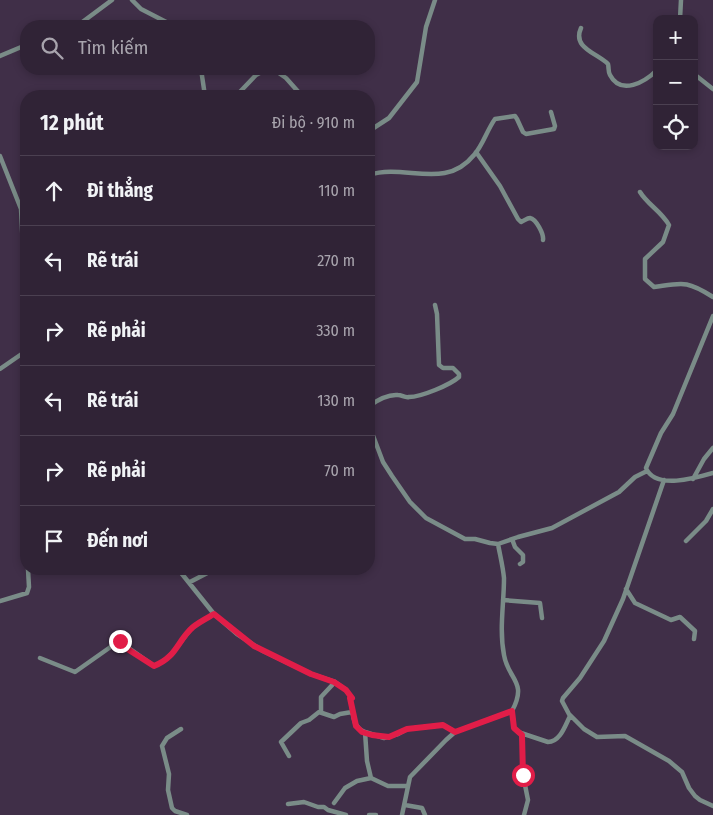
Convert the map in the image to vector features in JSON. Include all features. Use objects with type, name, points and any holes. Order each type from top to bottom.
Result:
[{"type":"street","points":[[85,20],[112,0]]},
{"type":"street","points":[[132,0],[141,9],[162,20]]},
{"type":"street","points":[[375,127],[389,118],[417,82],[426,27],[435,0]]},
{"type":"street","points":[[680,15],[681,0]]},
{"type":"street","points":[[581,28],[578,40],[587,50],[608,64],[609,74],[617,83],[634,85],[645,81],[653,74]]},
{"type":"street","points":[[0,56],[20,48]]},
{"type":"street","points":[[202,75],[204,90]]},
{"type":"street","points":[[242,90],[256,75]]},
{"type":"street","points":[[282,75],[297,90]]},
{"type":"street","points":[[698,77],[713,88]]},
{"type":"street","points":[[375,173],[384,171],[440,175],[456,170],[470,160],[495,119],[514,116],[518,119],[522,132],[526,134],[554,129],[555,126],[551,112]]},
{"type":"street","points":[[476,152],[500,186],[518,219],[521,222],[528,218],[532,219],[542,232],[543,240]]},
{"type":"street","points":[[0,156],[20,211]]},
{"type":"street","points":[[640,192],[644,200],[662,213],[669,225],[663,242],[645,260],[645,279],[654,287],[668,284],[690,284],[713,297]]},
{"type":"street","points":[[375,402],[391,396],[413,397],[450,383],[459,377],[454,369],[441,367],[438,364],[435,304]]},
{"type":"street","points":[[647,471],[647,464],[661,433],[673,414],[713,316]]},
{"type":"street","points":[[0,369],[20,355]]},
{"type":"street","points":[[375,441],[383,462],[392,476],[410,502],[426,518],[465,539],[498,544],[552,528],[572,519],[619,492],[633,478],[647,471]]},
{"type":"street","points":[[693,479],[704,458],[713,448]]},
{"type":"street","points":[[647,471],[653,476],[664,480],[693,479],[713,473]]},
{"type":"street","points":[[664,480],[626,590],[604,641],[580,678],[562,701],[570,715],[584,729],[597,737],[625,736],[669,760],[682,772],[695,796],[713,806]]},
{"type":"street","points":[[686,541],[706,522],[713,509]]},
{"type":"street","points":[[512,539],[515,547],[524,555],[523,562],[520,564]]},
{"type":"street","points":[[498,544],[503,572],[501,631],[504,656],[518,687],[518,698],[512,711],[514,728],[522,735],[553,742],[557,739],[570,715]]},
{"type":"street","points":[[0,601],[27,593],[29,587],[28,575]]},
{"type":"street","points":[[184,575],[214,614],[254,646],[311,674],[334,682],[346,690],[352,698],[350,698],[356,726],[365,732],[384,738],[407,729],[443,725],[455,732]]},
{"type":"street","points":[[190,582],[203,575]]},
{"type":"street","points":[[626,590],[638,604],[672,620],[680,617],[695,632],[694,639]]},
{"type":"street","points":[[503,600],[540,603],[542,618]]},
{"type":"street","points":[[40,658],[75,672],[119,641],[154,666],[164,661],[174,652],[193,627],[214,614]]},
{"type":"street","points":[[321,712],[321,697],[334,682]]},
{"type":"street","points":[[402,815],[410,777],[455,732],[512,711]]},
{"type":"street","points":[[289,756],[281,741],[301,723],[321,712],[334,717],[352,712]]},
{"type":"street","points":[[181,730],[167,738],[162,746],[169,774],[168,790],[172,808],[174,811],[187,815]]},
{"type":"street","points":[[365,732],[367,761],[371,778]]},
{"type":"street","points":[[522,735],[523,775],[528,800],[524,815]]},
{"type":"street","points":[[334,803],[345,788],[357,781],[371,778],[388,786],[408,786]]},
{"type":"street","points":[[288,804],[304,802],[346,815]]},
{"type":"street","points":[[405,805],[422,808],[426,815]]},
{"type":"street","points":[[369,815],[376,815]]},
{"type":"route","points":[[120,641],[151,666],[158,665],[169,658],[193,627],[214,614],[236,634],[254,646],[311,674],[329,679],[342,687],[352,698],[350,698],[352,709],[358,728],[362,732],[384,738],[407,729],[425,726],[443,725],[455,732],[512,711],[514,728],[522,735],[523,775]]}]
